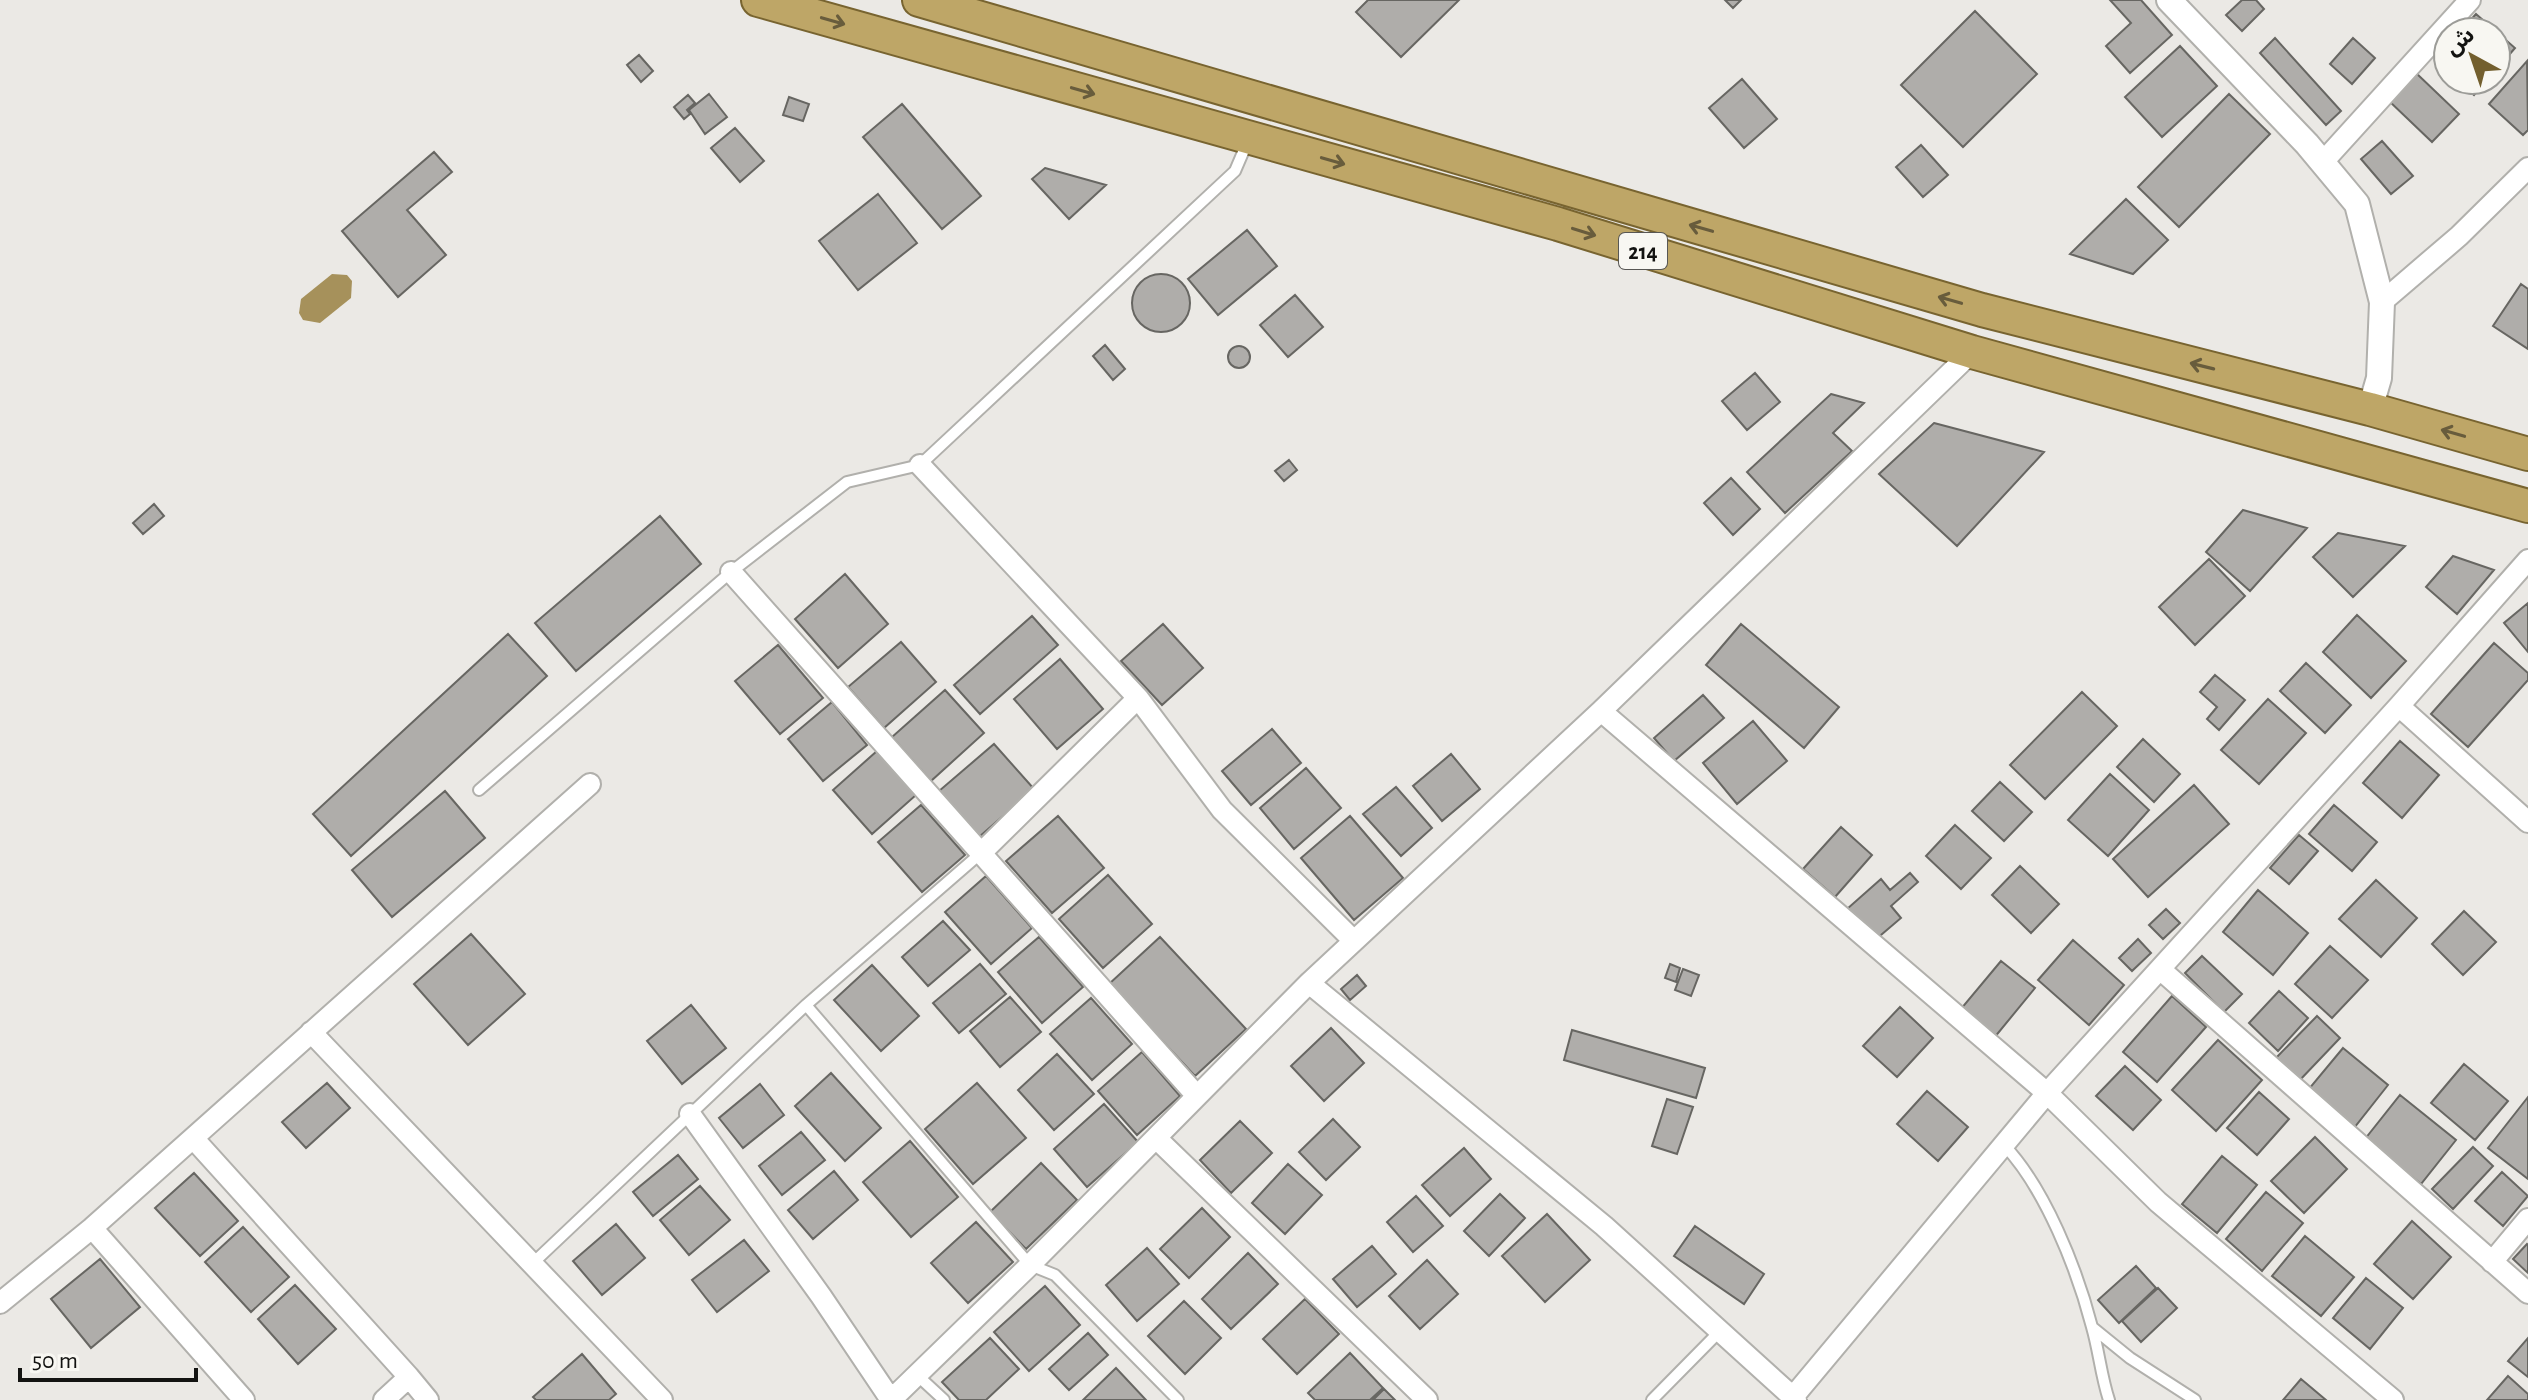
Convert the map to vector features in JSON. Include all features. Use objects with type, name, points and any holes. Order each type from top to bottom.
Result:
[{"type":"highway","name":"214","points":[[758,0],[1558,224],[1972,352],[2528,506]]},
{"type":"highway","name":"214","points":[[919,0],[1982,310],[2370,409],[2528,454]]},
{"type":"highway","points":[[2310,445],[2323,397]]},
{"type":"highway","points":[[2396,469],[2408,420]]},
{"type":"street","points":[[2169,0],[2357,204],[2382,302],[2379,378],[2370,409]]},
{"type":"street","points":[[2322,163],[2470,0]]},
{"type":"street","points":[[2382,302],[2459,236],[2528,168]]},
{"type":"street","points":[[690,1114],[821,1296],[891,1400],[1030,1265],[1309,983],[1601,711],[1972,352]]},
{"type":"street","points":[[920,465],[1138,698],[1222,810],[1354,941]]},
{"type":"street","points":[[1309,983],[1604,1226],[1794,1398],[2047,1093],[2528,560]]},
{"type":"street","points":[[731,572],[1197,1096]]},
{"type":"street","points":[[981,853],[1138,698]]},
{"type":"street","points":[[2399,706],[2528,822]]},
{"type":"street","points":[[1601,711],[2047,1093],[2158,1202],[2393,1400]]},
{"type":"street","points":[[0,1303],[92,1228],[590,784]]},
{"type":"street","points":[[2161,970],[2528,1293]]},
{"type":"street","points":[[311,1032],[662,1400]]},
{"type":"street","points":[[193,1138],[428,1400]]},
{"type":"street","points":[[1156,1138],[1427,1400]]},
{"type":"street","points":[[2492,1262],[2528,1219]]},
{"type":"street","points":[[92,1228],[244,1400]]},
{"type":"street","points":[[384,1400],[409,1377]]},
{"type":"lane","points":[[479,790],[731,572],[847,482],[920,465],[1235,171],[1250,138]]},
{"type":"lane","points":[[532,1264],[806,1005],[981,853]]},
{"type":"lane","points":[[806,1005],[1030,1265],[1055,1275],[1178,1400]]},
{"type":"lane","points":[[2004,1145],[2022,1164],[2066,1249],[2093,1328],[2109,1400]]},
{"type":"lane","points":[[2093,1328],[2130,1358],[2195,1400]]},
{"type":"lane","points":[[1652,1400],[1720,1331]]},
{"type":"lane","points":[[917,1375],[944,1400]]},
{"type":"shaded area","points":[[332,274],[347,275],[352,281],[351,298],[320,323],[303,320],[299,313],[301,299]]},
{"type":"building","points":[[1368,0],[1459,0],[1401,57],[1356,12]]},
{"type":"building","points":[[1725,0],[1741,0],[1733,8]]},
{"type":"building","points":[[2110,0],[2141,0],[2172,35],[2130,73],[2106,46],[2131,23]]},
{"type":"building","points":[[2242,0],[2256,0],[2264,9],[2242,31],[2226,15]]},
{"type":"building","points":[[1975,11],[2037,74],[1963,147],[1901,85]]},
{"type":"building","points":[[2275,38],[2341,111],[2326,125],[2260,53]]},
{"type":"building","points":[[2353,38],[2375,58],[2352,84],[2330,64]]},
{"type":"building","points":[[2180,46],[2217,86],[2162,137],[2125,97]]},
{"type":"building","points":[[639,55],[653,71],[641,82],[627,65]]},
{"type":"building","points":[[2527,61],[2528,130],[2523,135],[2489,104],[2496,96],[2512,96],[2512,78]]},
{"type":"building","points":[[2415,72],[2432,88],[2432,96],[2440,96],[2459,114],[2432,142],[2388,100]]},
{"type":"building","points":[[1742,79],[1777,119],[1744,148],[1709,108]]},
{"type":"building","points":[[709,94],[727,117],[705,134],[689,110]]},
{"type":"building","points":[[2229,94],[2270,134],[2179,227],[2138,187]]},
{"type":"building","points":[[688,95],[695,103],[687,110],[690,114],[684,119],[674,107]]},
{"type":"building","points":[[789,97],[809,104],[803,121],[783,115]]},
{"type":"building","points":[[902,104],[981,196],[942,229],[863,137]]},
{"type":"building","points":[[735,128],[764,161],[740,182],[711,148]]},
{"type":"building","points":[[2382,141],[2413,176],[2391,194],[2361,159]]},
{"type":"building","points":[[1921,145],[1948,175],[1923,197],[1896,167]]},
{"type":"building","points":[[434,152],[452,172],[407,210],[446,255],[398,297],[342,231]]},
{"type":"building","points":[[1045,168],[1106,185],[1069,219],[1032,179]]},
{"type":"building","points":[[878,194],[917,243],[858,290],[819,241]]},
{"type":"building","points":[[2126,199],[2168,240],[2133,274],[2070,254]]},
{"type":"building","points":[[1247,230],[1277,266],[1218,315],[1188,279]]},
{"type":"building","points":[[1161,274],[1182,282],[1190,303],[1182,324],[1161,332],[1140,324],[1132,303],[1140,282]]},
{"type":"building","points":[[2521,284],[2528,289],[2528,349],[2493,326]]},
{"type":"building","points":[[1295,295],[1323,327],[1288,357],[1260,325]]},
{"type":"building","points":[[1105,345],[1125,369],[1113,380],[1093,356]]},
{"type":"building","points":[[1239,346],[1247,349],[1250,357],[1247,365],[1239,368],[1231,365],[1228,357],[1231,349]]},
{"type":"building","points":[[1755,373],[1780,402],[1747,430],[1722,401]]},
{"type":"building","points":[[1831,394],[1864,403],[1833,433],[1852,451],[1785,513],[1747,472]]},
{"type":"building","points":[[1934,423],[2044,452],[1957,546],[1879,474]]},
{"type":"building","points":[[1289,460],[1297,470],[1284,481],[1275,471]]},
{"type":"building","points":[[1731,478],[1760,509],[1733,535],[1704,503]]},
{"type":"building","points":[[154,504],[164,516],[143,534],[133,523]]},
{"type":"building","points":[[2243,510],[2307,528],[2250,591],[2206,552]]},
{"type":"building","points":[[660,516],[701,564],[576,671],[535,623]]},
{"type":"building","points":[[2338,533],[2405,546],[2353,597],[2313,557]]},
{"type":"building","points":[[2453,556],[2494,570],[2457,614],[2426,587]]},
{"type":"building","points":[[2209,559],[2245,596],[2195,645],[2159,607]]},
{"type":"building","points":[[845,574],[888,624],[838,668],[795,619]]},
{"type":"building","points":[[2528,603],[2528,652],[2504,623]]},
{"type":"building","points":[[2357,615],[2406,661],[2371,698],[2323,652]]},
{"type":"building","points":[[1032,616],[1058,645],[980,714],[954,685]]},
{"type":"building","points":[[1163,624],[1203,668],[1162,705],[1121,661]]},
{"type":"building","points":[[1741,624],[1839,707],[1804,748],[1706,665]]},
{"type":"building","points":[[508,634],[547,676],[351,856],[313,814]]},
{"type":"building","points":[[901,642],[936,682],[884,728],[848,687]]},
{"type":"building","points":[[2494,643],[2528,673],[2528,680],[2468,747],[2431,714]]},
{"type":"building","points":[[778,645],[823,698],[780,734],[735,681]]},
{"type":"building","points":[[1060,659],[1103,709],[1057,749],[1014,699]]},
{"type":"building","points":[[2306,663],[2351,705],[2325,733],[2280,691]]},
{"type":"building","points":[[2215,675],[2245,700],[2219,730],[2207,719],[2217,707],[2200,692]]},
{"type":"building","points":[[945,690],[984,733],[931,781],[892,737]]},
{"type":"building","points":[[2082,692],[2117,726],[2045,799],[2010,765]]},
{"type":"building","points":[[1703,695],[1724,718],[1674,761],[1654,738]]},
{"type":"building","points":[[2268,699],[2306,733],[2259,784],[2221,750]]},
{"type":"building","points":[[832,702],[867,745],[823,781],[788,739]]},
{"type":"building","points":[[1753,721],[1787,761],[1737,804],[1703,763]]},
{"type":"building","points":[[1272,729],[1301,763],[1251,805],[1222,771]]},
{"type":"building","points":[[2143,739],[2180,774],[2154,802],[2117,767]]},
{"type":"building","points":[[2400,741],[2439,775],[2402,818],[2363,783]]},
{"type":"building","points":[[994,744],[1034,789],[979,837],[939,791]]},
{"type":"building","points":[[877,751],[916,795],[872,834],[833,790]]},
{"type":"building","points":[[1451,754],[1480,789],[1442,821],[1413,786]]},
{"type":"building","points":[[1306,768],[1341,808],[1294,849],[1260,808]]},
{"type":"building","points":[[2110,774],[2149,810],[2108,856],[2068,820]]},
{"type":"building","points":[[2000,782],[2032,812],[2004,841],[1972,811]]},
{"type":"building","points":[[2194,785],[2229,824],[2148,897],[2113,859]]},
{"type":"building","points":[[1396,787],[1432,828],[1401,856],[1363,814]]},
{"type":"building","points":[[445,791],[485,838],[392,917],[352,870]]},
{"type":"building","points":[[921,805],[965,855],[922,892],[878,842]]},
{"type":"building","points":[[2334,805],[2377,842],[2352,871],[2309,834]]},
{"type":"building","points":[[1058,816],[1104,868],[1052,913],[1006,861]]},
{"type":"building","points":[[1350,816],[1403,878],[1354,920],[1301,858]]},
{"type":"building","points":[[1955,825],[1991,858],[1961,889],[1926,856]]},
{"type":"building","points":[[1841,827],[1872,855],[1835,897],[1803,869]]},
{"type":"building","points":[[2299,835],[2318,851],[2289,884],[2270,868]]},
{"type":"building","points":[[2020,866],[2059,904],[2031,933],[1992,895]]},
{"type":"building","points":[[1910,873],[1918,882],[1891,906],[1901,918],[1875,940],[1847,909],[1881,879],[1890,890]]},
{"type":"building","points":[[1108,875],[1152,924],[1103,968],[1059,919]]},
{"type":"building","points":[[986,876],[1032,928],[991,964],[945,912]]},
{"type":"building","points":[[2376,880],[2417,918],[2381,957],[2339,919]]},
{"type":"building","points":[[2258,890],[2308,933],[2273,975],[2223,932]]},
{"type":"building","points":[[2166,909],[2180,923],[2163,939],[2149,925]]},
{"type":"building","points":[[2464,911],[2496,942],[2463,975],[2432,944]]},
{"type":"building","points":[[943,921],[970,950],[928,986],[902,957]]},
{"type":"building","points":[[471,934],[525,994],[468,1045],[414,984]]},
{"type":"building","points":[[1039,937],[1083,987],[1042,1023],[998,972]]},
{"type":"building","points":[[1160,937],[1246,1029],[1195,1076],[1109,984]]},
{"type":"building","points":[[2138,939],[2151,953],[2132,971],[2119,958]]},
{"type":"building","points":[[2073,940],[2124,985],[2089,1025],[2038,980]]},
{"type":"building","points":[[2330,946],[2368,980],[2332,1018],[2295,984]]},
{"type":"building","points":[[2202,956],[2242,994],[2224,1012],[2185,973]]},
{"type":"building","points":[[2001,961],[2035,988],[1994,1038],[1960,1010]]},
{"type":"building","points":[[980,964],[1006,994],[959,1033],[933,1003]]},
{"type":"building","points":[[1670,964],[1680,968],[1676,982],[1665,978]]},
{"type":"building","points":[[872,965],[919,1016],[881,1051],[834,1000]]},
{"type":"building","points":[[1683,969],[1699,975],[1691,996],[1675,990]]},
{"type":"building","points":[[1357,975],[1366,986],[1350,1000],[1341,989]]},
{"type":"building","points":[[2279,991],[2308,1018],[2278,1051],[2249,1023]]},
{"type":"building","points":[[2172,996],[2206,1027],[2157,1082],[2123,1052]]},
{"type":"building","points":[[1010,997],[1041,1032],[1000,1067],[970,1031]]},
{"type":"building","points":[[1091,998],[1132,1044],[1092,1080],[1050,1034]]},
{"type":"building","points":[[691,1005],[726,1048],[682,1084],[647,1041]]},
{"type":"building","points":[[1900,1007],[1933,1038],[1897,1077],[1863,1046]]},
{"type":"building","points":[[2317,1016],[2340,1038],[2298,1082],[2274,1060]]},
{"type":"building","points":[[1331,1028],[1364,1063],[1324,1101],[1291,1066]]},
{"type":"building","points":[[1572,1030],[1705,1068],[1696,1098],[1564,1060]]},
{"type":"building","points":[[2218,1040],[2262,1080],[2216,1131],[2172,1090]]},
{"type":"building","points":[[2343,1048],[2388,1085],[2354,1128],[2308,1090]]},
{"type":"building","points":[[1142,1052],[1180,1096],[1137,1135],[1098,1091]]},
{"type":"building","points":[[1057,1054],[1094,1094],[1054,1130],[1018,1090]]},
{"type":"building","points":[[2464,1064],[2508,1101],[2475,1140],[2431,1103]]},
{"type":"building","points":[[2125,1066],[2161,1100],[2133,1130],[2096,1096]]},
{"type":"building","points":[[831,1073],[881,1128],[845,1161],[795,1106]]},
{"type":"building","points":[[327,1083],[350,1108],[306,1148],[282,1122]]},
{"type":"building","points":[[977,1083],[1026,1138],[973,1184],[925,1129]]},
{"type":"building","points":[[760,1084],[784,1115],[743,1148],[719,1118]]},
{"type":"building","points":[[1927,1091],[1968,1127],[1938,1161],[1897,1124]]},
{"type":"building","points":[[2259,1092],[2289,1119],[2257,1155],[2227,1128]]},
{"type":"building","points":[[2400,1095],[2456,1140],[2421,1184],[2365,1139]]},
{"type":"building","points":[[2528,1097],[2528,1179],[2488,1148]]},
{"type":"building","points":[[1667,1099],[1693,1107],[1677,1154],[1652,1146]]},
{"type":"building","points":[[1104,1104],[1138,1142],[1087,1187],[1054,1149]]},
{"type":"building","points":[[1333,1119],[1360,1147],[1326,1180],[1299,1152]]},
{"type":"building","points":[[1240,1121],[1272,1153],[1231,1193],[1200,1160]]},
{"type":"building","points":[[801,1132],[825,1160],[782,1195],[759,1166]]},
{"type":"building","points":[[2315,1137],[2347,1169],[2304,1213],[2271,1181]]},
{"type":"building","points":[[910,1141],[958,1197],[911,1237],[863,1182]]},
{"type":"building","points":[[2473,1147],[2493,1166],[2453,1209],[2432,1189]]},
{"type":"building","points":[[1464,1148],[1491,1179],[1450,1216],[1422,1185]]},
{"type":"building","points":[[678,1155],[698,1179],[653,1216],[633,1192]]},
{"type":"building","points":[[2222,1156],[2257,1185],[2217,1233],[2182,1204]]},
{"type":"building","points":[[1041,1163],[1077,1200],[1026,1249],[990,1212]]},
{"type":"building","points":[[1288,1164],[1322,1195],[1285,1234],[1252,1203]]},
{"type":"building","points":[[834,1171],[858,1200],[813,1239],[788,1210]]},
{"type":"building","points":[[2502,1172],[2528,1196],[2503,1226],[2475,1201]]},
{"type":"building","points":[[194,1173],[238,1221],[200,1256],[155,1208]]},
{"type":"building","points":[[700,1186],[730,1220],[689,1255],[660,1220]]},
{"type":"building","points":[[2266,1192],[2303,1223],[2262,1271],[2226,1239]]},
{"type":"building","points":[[1500,1194],[1525,1218],[1489,1256],[1464,1231]]},
{"type":"building","points":[[1416,1196],[1443,1226],[1413,1252],[1387,1222]]},
{"type":"building","points":[[1202,1208],[1230,1237],[1189,1278],[1160,1249]]},
{"type":"building","points":[[1547,1214],[1590,1260],[1545,1302],[1502,1256]]},
{"type":"building","points":[[2412,1221],[2451,1257],[2413,1299],[2374,1264]]},
{"type":"building","points":[[976,1222],[1013,1262],[968,1303],[931,1263]]},
{"type":"building","points":[[616,1224],[645,1258],[602,1295],[573,1261]]},
{"type":"building","points":[[1695,1226],[1764,1274],[1744,1304],[1674,1256]]},
{"type":"building","points":[[243,1227],[289,1277],[251,1312],[205,1262]]},
{"type":"building","points":[[2305,1236],[2354,1277],[2321,1316],[2272,1276]]},
{"type":"building","points":[[744,1240],[769,1271],[717,1312],[692,1280]]},
{"type":"building","points":[[2528,1245],[2528,1273],[2513,1259]]},
{"type":"building","points":[[1372,1246],[1396,1274],[1357,1307],[1333,1279]]},
{"type":"building","points":[[1147,1248],[1179,1284],[1137,1321],[1106,1285]]},
{"type":"building","points":[[1248,1253],[1278,1284],[1231,1329],[1202,1299]]},
{"type":"building","points":[[100,1259],[140,1307],[91,1348],[51,1299]]},
{"type":"building","points":[[1427,1260],[1458,1294],[1420,1329],[1389,1296]]},
{"type":"building","points":[[2136,1266],[2156,1288],[2119,1323],[2098,1300]]},
{"type":"building","points":[[2366,1278],[2403,1308],[2370,1349],[2333,1318]]},
{"type":"building","points":[[295,1285],[336,1329],[298,1364],[258,1319]]},
{"type":"building","points":[[1045,1286],[1080,1325],[1029,1371],[994,1332]]},
{"type":"building","points":[[2158,1288],[2177,1308],[2141,1342],[2122,1321]]},
{"type":"building","points":[[1305,1299],[1339,1334],[1297,1374],[1263,1339]]},
{"type":"building","points":[[1184,1301],[1221,1338],[1185,1374],[1148,1336]]},
{"type":"building","points":[[1088,1333],[1108,1355],[1069,1390],[1049,1369]]},
{"type":"building","points":[[990,1338],[1019,1369],[986,1400],[959,1400],[942,1382]]},
{"type":"building","points":[[2528,1338],[2528,1377],[2508,1361]]},
{"type":"building","points":[[1350,1353],[1383,1388],[1370,1400],[1315,1400],[1308,1393]]},
{"type":"building","points":[[582,1354],[616,1394],[609,1400],[536,1400],[533,1397]]},
{"type":"building","points":[[1116,1368],[1146,1400],[1083,1400]]},
{"type":"building","points":[[2508,1376],[2528,1394],[2528,1400],[2487,1400]]},
{"type":"building","points":[[2301,1379],[2326,1400],[2283,1400]]},
{"type":"building","points":[[1384,1389],[1395,1400],[1373,1400]]}]
